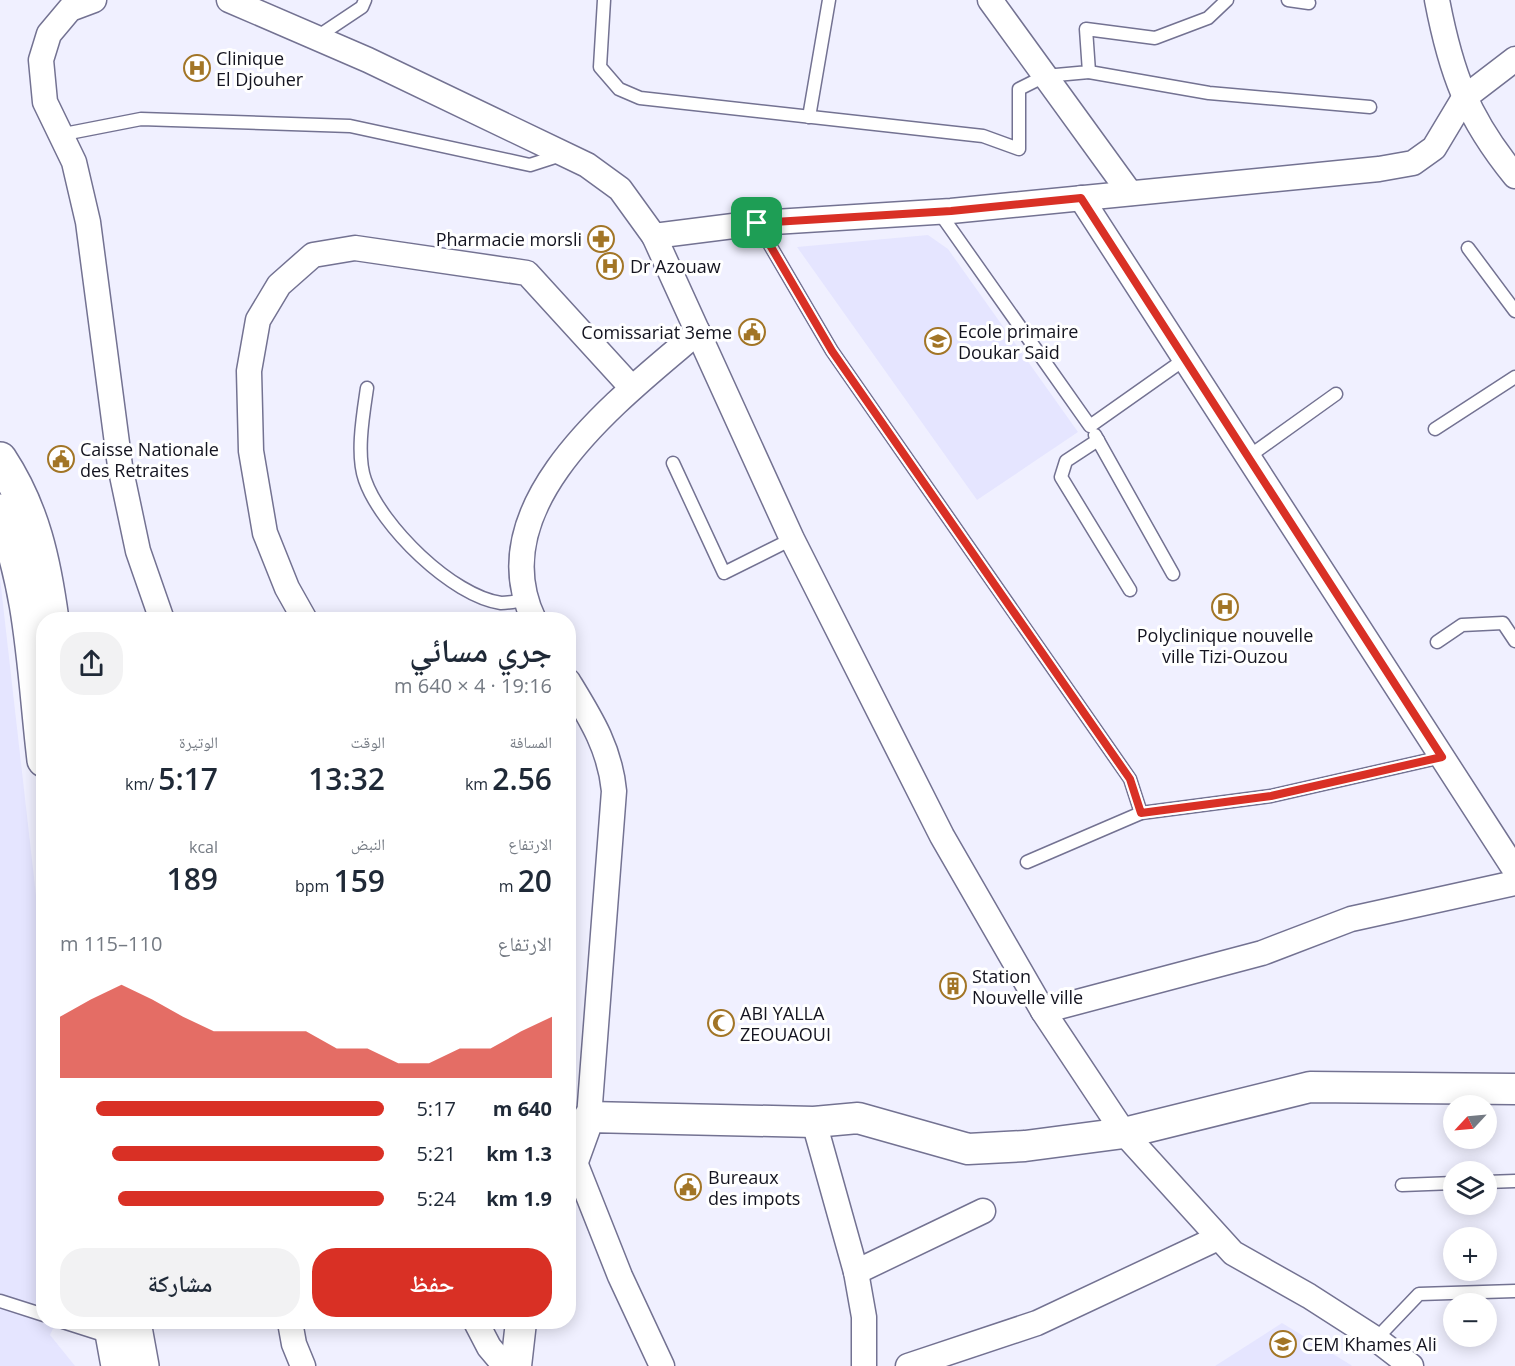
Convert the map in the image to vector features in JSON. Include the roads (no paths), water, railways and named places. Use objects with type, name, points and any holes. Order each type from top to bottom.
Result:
[{"type":"main road","points":[[0,459],[18,486],[36,531],[45,568],[51,612]]},
{"type":"main road","points":[[0,512],[12,540],[24,589],[36,692]]},
{"type":"main road","points":[[119,1337],[142,1366]]},
{"type":"street","points":[[94,0],[69,5],[49,34],[41,60],[45,102],[58,135],[74,162],[88,222],[120,466],[138,551],[159,612]]},
{"type":"street","points":[[229,0],[317,37],[588,165],[620,189],[654,236],[792,539],[942,836],[1043,1011],[1124,1133],[1233,1253],[1309,1296],[1376,1339],[1410,1366]]},
{"type":"street","points":[[990,0],[1130,193]]},
{"type":"street","points":[[1437,0],[1446,51],[1468,109],[1515,176]]},
{"type":"street","points":[[654,236],[757,223],[939,212],[1379,169],[1413,163],[1434,148],[1464,98],[1515,59]]},
{"type":"street","points":[[1081,198],[1515,870]]},
{"type":"street","points":[[300,612],[286,588],[265,533],[251,451],[249,371],[258,320],[279,285],[313,255],[355,248],[527,273],[633,388]]},
{"type":"street","points":[[529,610],[520,561],[529,520],[550,478],[607,410],[698,332]]},
{"type":"street","points":[[576,694],[600,735],[612,772],[614,791],[589,1117],[576,1153]]},
{"type":"street","points":[[1043,1011],[1263,953],[1351,919],[1515,884]]},
{"type":"street","points":[[589,1117],[814,1122],[858,1119],[968,1149],[1025,1146],[1124,1133],[1310,1087],[1515,1089]]},
{"type":"street","points":[[814,1122],[856,1272],[864,1317],[864,1366]]},
{"type":"street","points":[[576,1178],[662,1366]]},
{"type":"street","points":[[856,1272],[983,1211]]},
{"type":"street","points":[[908,1366],[1037,1323],[1218,1238]]},
{"type":"street","points":[[291,1329],[294,1344],[303,1366]]},
{"type":"street","points":[[480,1329],[489,1347],[505,1366]]},
{"type":"street","points":[[516,1366],[520,1329]]},
{"type":"lane","points":[[317,37],[362,7],[365,0]]},
{"type":"lane","points":[[604,0],[600,67],[619,89],[640,98],[983,136],[1020,148],[1019,90],[1045,76],[1089,72],[1209,93],[1370,107]]},
{"type":"lane","points":[[809,117],[829,0]]},
{"type":"lane","points":[[1089,72],[1086,29],[1155,38],[1208,18],[1227,0]]},
{"type":"lane","points":[[1288,0],[1309,3]]},
{"type":"lane","points":[[58,135],[141,119],[350,126],[530,165],[565,154]]},
{"type":"lane","points":[[939,212],[1090,426],[1173,574]]},
{"type":"lane","points":[[757,223],[832,351],[1130,779],[1141,813]]},
{"type":"lane","points":[[1468,248],[1515,311]]},
{"type":"lane","points":[[1090,426],[1185,359]]},
{"type":"lane","points":[[1435,429],[1515,377]]},
{"type":"lane","points":[[367,388],[361,430],[364,478],[380,511],[401,537],[435,568],[474,595],[529,610]]},
{"type":"lane","points":[[1248,457],[1336,394]]},
{"type":"lane","points":[[1098,440],[1066,461],[1061,477],[1130,590]]},
{"type":"lane","points":[[674,463],[724,573],[792,539]]},
{"type":"lane","points":[[1437,642],[1462,625],[1503,623],[1515,640]]},
{"type":"lane","points":[[1027,862],[1141,813],[1271,796],[1442,757]]},
{"type":"lane","points":[[1497,1182],[1515,1181]]},
{"type":"lane","points":[[1402,1185],[1443,1183]]},
{"type":"lane","points":[[1376,1339],[1419,1294],[1515,1291]]},
{"type":"lane","points":[[0,1301],[36,1312]]},
{"type":"lane","points":[[89,1329],[119,1337]]},
{"type":"place","name":"Clinique El Djouher","points":[[197,68]]},
{"type":"place","name":"Pharmacie morsli","points":[[601,239]]},
{"type":"place","name":"Dr Azouaw","points":[[610,266]]},
{"type":"place","name":"Comissariat 3eme","points":[[752,332]]},
{"type":"place","name":"Ecole primaire Doukar Said","points":[[938,341]]},
{"type":"place","name":"Caisse Nationale des Retraites","points":[[61,459]]},
{"type":"place","name":"Polyclinique nouvelle ville Tizi-Ouzou","points":[[1225,607]]},
{"type":"place","name":"Station Nouvelle ville","points":[[953,986]]},
{"type":"place","name":"ABI YALLA ZEOUAOUI","points":[[721,1023]]},
{"type":"place","name":"Bureaux des impots","points":[[688,1187]]},
{"type":"place","name":"CEM Khames Ali","points":[[1283,1344]]}]
